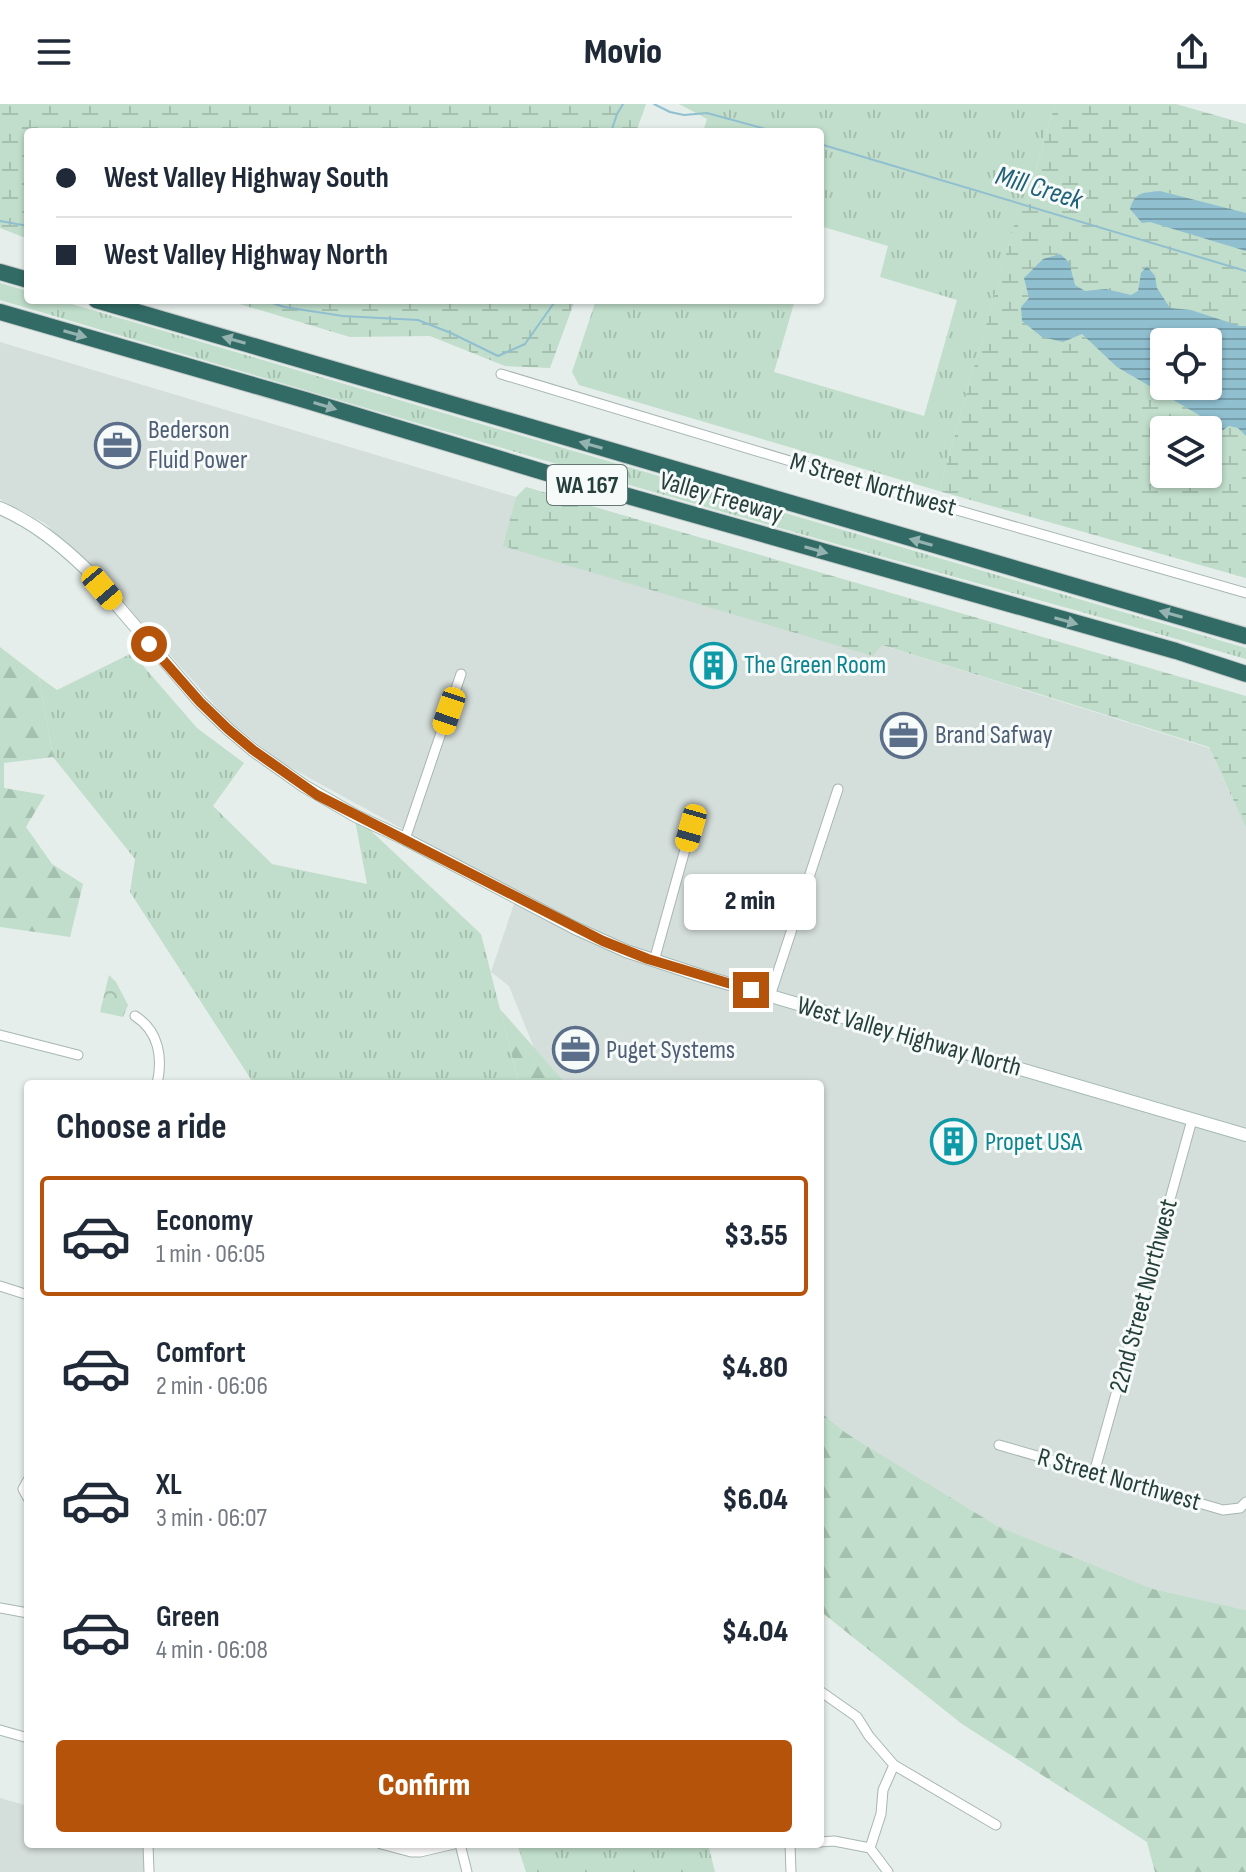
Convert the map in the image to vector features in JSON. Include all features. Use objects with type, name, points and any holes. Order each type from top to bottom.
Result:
[{"type":"highway","points":[[0,272],[24,279]]},
{"type":"highway","name":"Valley Freeway","points":[[110,304],[1246,636]]},
{"type":"highway","name":"Valley Freeway","points":[[0,312],[550,474],[1176,651],[1246,674]]},
{"type":"main road","name":"West Valley Highway North","points":[[0,508],[41,530],[68,551],[200,702],[253,750],[317,795],[575,928],[654,961],[1246,1135]]},
{"type":"street","name":"M Street Northwest","points":[[501,374],[873,486],[1246,593]]},
{"type":"street","points":[[405,839],[461,674]]},
{"type":"street","points":[[770,996],[838,789]]},
{"type":"street","points":[[654,961],[691,828]]},
{"type":"street","points":[[135,1016],[150,1029],[159,1051],[161,1061],[158,1080]]},
{"type":"street","points":[[0,1035],[78,1055]]},
{"type":"street","name":"22nd Street Northwest","points":[[1094,1473],[1192,1120]]},
{"type":"street","points":[[0,1286],[24,1294]]},
{"type":"street","name":"R Street Northwest","points":[[999,1445],[1223,1510],[1243,1505]]},
{"type":"street","points":[[0,1608],[24,1612]]},
{"type":"street","points":[[824,1694],[857,1717],[894,1765],[996,1825]]},
{"type":"street","points":[[0,1730],[24,1737]]},
{"type":"street","points":[[870,1848],[881,1814],[883,1790],[894,1765]]},
{"type":"street","points":[[824,1842],[870,1848],[888,1872]]},
{"type":"street","points":[[148,1848],[149,1872]]},
{"type":"street","points":[[396,1848],[420,1852],[438,1848]]},
{"type":"street","points":[[458,1848],[467,1872]]},
{"type":"street","points":[[791,1872],[792,1848]]},
{"type":"shaded area","points":[[0,342],[516,497],[504,546],[881,645],[1209,748],[1246,828],[1246,1610],[1153,1589],[997,1526],[846,1433],[824,1415],[824,1080],[563,1080],[545,1075],[509,986],[491,972],[518,892],[282,763],[228,720],[46,524],[0,499]]},
{"type":"shaded area","points":[[0,1798],[24,1805],[24,1848],[148,1848],[149,1872],[0,1872]]},
{"type":"green space","points":[[0,104],[646,104],[637,128],[24,128],[24,237],[0,228]]},
{"type":"green space","points":[[679,104],[1055,104],[1026,204],[1019,209],[939,491],[579,385],[572,372],[595,304],[794,304],[774,372],[924,416],[957,300],[880,277],[888,246],[824,227],[824,128],[704,128],[707,119]]},
{"type":"green space","points":[[1055,104],[1176,104],[1246,124],[1246,578],[939,491],[1019,208],[1026,204]]},
{"type":"green space","points":[[0,283],[24,290],[24,304],[72,304],[1246,648],[1246,659],[606,478],[0,300]]},
{"type":"green space","points":[[239,304],[574,304],[550,368],[505,366],[430,336],[350,337]]},
{"type":"green space","points":[[526,487],[1246,696],[1246,828],[1209,747],[882,645],[873,656],[503,546],[516,497]]},
{"type":"green space","points":[[0,647],[39,677],[53,757],[4,763],[4,788],[45,795],[26,827],[52,864],[83,884],[70,937],[0,927]]},
{"type":"green space","points":[[132,653],[197,728],[244,763],[213,806],[272,864],[367,884],[354,815],[481,934],[518,1080],[251,1080],[130,892],[135,859],[53,757],[39,677],[57,690]]},
{"type":"green space","points":[[109,975],[128,1005],[123,1017],[100,1012]]},
{"type":"green space","points":[[500,1009],[562,1080],[518,1080]]},
{"type":"green space","points":[[824,1415],[846,1433],[997,1526],[1153,1589],[1246,1610],[1246,1872],[1155,1872],[1147,1842],[962,1724],[824,1614]]},
{"type":"green space","points":[[518,1848],[709,1848],[715,1872],[526,1872]]},
{"type":"water","points":[[1160,191],[1246,213],[1246,251],[1150,222],[1142,223],[1130,209],[1132,203],[1141,194]]},
{"type":"water","points":[[1060,254],[1069,262],[1075,285],[1085,291],[1106,289],[1131,295],[1138,291],[1141,273],[1147,266],[1170,308],[1191,310],[1246,326],[1246,436],[1238,428],[1229,426],[1222,431],[1222,416],[1200,416],[1173,400],[1222,400],[1222,328],[1150,328],[1150,386],[1117,367],[1082,334],[1063,342],[1042,337],[1022,321],[1021,307],[1029,298],[1024,278],[1043,259]]},
{"type":"waterway","name":"Mill Creek","points":[[612,128],[623,104]]},
{"type":"waterway","name":"Mill Creek","points":[[654,104],[670,112],[684,115],[707,113],[762,128]]},
{"type":"waterway","name":"Mill Creek","points":[[824,145],[1246,271]]},
{"type":"waterway","name":"Mill Creek","points":[[0,221],[24,225]]},
{"type":"waterway","name":"Mill Creek","points":[[275,304],[343,316],[418,320],[498,356],[525,344],[553,304]]},
{"type":"place","name":"Bederson Fluid Power","points":[[117,445]]},
{"type":"place","name":"The Green Room","points":[[713,665]]},
{"type":"place","name":"Brand Safway","points":[[904,735]]},
{"type":"place","name":"Puget Systems","points":[[575,1050]]},
{"type":"place","name":"Propet USA","points":[[954,1142]]},
{"type":"route","points":[[149,644],[228,729],[317,795],[603,941],[648,959],[751,990]]}]
